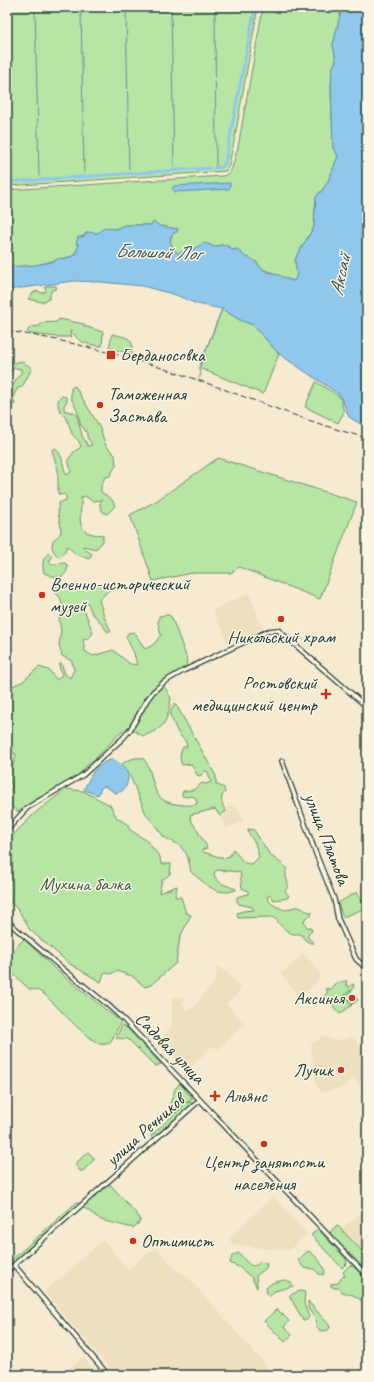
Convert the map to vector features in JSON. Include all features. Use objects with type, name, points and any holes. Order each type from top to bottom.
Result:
[{"type":"main road","points":[[7,830],[27,808],[83,775],[123,738],[130,730],[153,692],[169,679],[268,631],[278,630],[367,707]]},
{"type":"main road","name":"улица Платова","points":[[282,761],[334,899],[338,918],[356,959],[367,969]]},
{"type":"main road","name":"Садовая улица","points":[[7,921],[56,964],[116,1012],[318,1227],[326,1233],[367,1276]]},
{"type":"main road","name":"улица Речников","points":[[14,1265],[200,1100]]},
{"type":"main road","points":[[7,1271],[14,1265],[108,1375]]},
{"type":"shaded area","points":[[249,593],[263,628],[229,644],[227,643],[213,610]]},
{"type":"shaded area","points":[[234,805],[244,821],[226,829],[221,818],[226,812],[227,808]]},
{"type":"shaded area","points":[[304,953],[321,974],[317,982],[300,997],[281,974]]},
{"type":"shaded area","points":[[218,966],[223,971],[224,970],[242,989],[226,1004],[245,1023],[219,1049],[212,1046],[187,1070],[160,1041],[172,1026],[172,997],[183,996],[184,1001],[182,1002],[187,1011],[193,1008],[215,981],[216,974],[218,972],[216,968]]},
{"type":"shaded area","points":[[323,1036],[337,1041],[351,1036],[367,1055],[367,1086],[364,1089],[353,1078],[343,1088],[322,1092],[316,1084],[311,1045]]},
{"type":"shaded area","points":[[273,1196],[308,1234],[288,1251],[232,1244],[230,1238]]},
{"type":"shaded area","points":[[367,1208],[367,1254],[341,1229],[349,1221],[351,1223]]},
{"type":"shaded area","points":[[103,1240],[128,1270],[156,1247],[176,1270],[188,1277],[269,1369],[271,1375],[116,1375],[44,1292]]},
{"type":"shaded area","points":[[83,1357],[98,1375],[62,1375]]},
{"type":"green space","points":[[7,7],[258,7],[235,137],[229,165],[226,171],[7,186]]},
{"type":"green space","points":[[263,7],[342,7],[333,45],[336,60],[332,70],[331,88],[333,147],[338,156],[332,173],[321,192],[316,197],[314,227],[297,255],[295,261],[297,275],[294,281],[263,269],[257,262],[245,257],[236,249],[233,250],[224,245],[214,247],[209,244],[178,253],[172,247],[170,241],[172,235],[178,229],[150,225],[125,225],[115,229],[106,229],[98,233],[91,233],[81,237],[78,248],[73,256],[32,266],[7,267],[7,190],[223,176],[229,174],[238,147]]},
{"type":"green space","points":[[56,286],[57,288],[51,291],[49,299],[42,302],[28,299],[34,292],[38,291],[42,293],[46,291],[45,287]]},
{"type":"green space","points":[[222,309],[240,320],[253,325],[279,354],[263,394],[199,368]]},
{"type":"green space","points":[[59,319],[84,324],[84,326],[103,332],[102,346],[81,341],[70,331],[71,337],[31,334],[27,331],[31,327],[40,326],[41,323],[57,322]]},
{"type":"green space","points":[[112,334],[125,337],[131,341],[132,354],[109,348]]},
{"type":"green space","points":[[7,355],[12,362],[15,363],[21,361],[32,368],[22,387],[18,388],[15,392],[15,404],[13,405],[8,403],[7,398],[21,373],[21,369],[14,368],[11,372],[7,372]]},
{"type":"green space","points":[[316,382],[340,397],[344,412],[338,423],[305,407]]},
{"type":"green space","points":[[75,386],[99,426],[106,446],[115,455],[116,465],[110,476],[105,477],[101,486],[101,492],[112,500],[115,506],[107,514],[103,512],[100,507],[102,500],[92,501],[85,496],[81,498],[80,519],[83,529],[93,534],[103,535],[103,541],[96,549],[83,546],[83,548],[92,554],[89,559],[76,554],[67,546],[64,553],[60,557],[56,555],[52,546],[53,541],[60,535],[61,531],[58,511],[59,503],[66,500],[66,496],[64,494],[59,495],[58,493],[58,470],[52,450],[55,448],[58,451],[62,458],[67,475],[71,470],[68,460],[74,452],[81,447],[72,434],[69,423],[59,408],[58,400],[61,396],[66,397],[67,401],[64,405],[64,410],[74,412],[77,415],[82,436],[88,446],[92,445],[87,437],[87,433],[81,425],[77,410],[71,398],[71,388]]},
{"type":"green space","points":[[218,458],[357,502],[320,599],[239,567],[231,573],[192,573],[153,581],[130,515],[156,501]]},
{"type":"green space","points":[[49,553],[52,557],[49,562],[52,564],[65,563],[68,566],[67,571],[62,576],[55,577],[44,573],[43,562]]},
{"type":"green space","points":[[77,585],[104,585],[111,588],[99,600],[105,619],[111,631],[110,632],[107,631],[92,614],[88,603],[83,607],[93,633],[89,638],[83,640],[85,651],[93,656],[113,650],[130,664],[137,665],[134,653],[126,637],[128,633],[134,632],[145,649],[153,645],[161,635],[158,623],[159,616],[169,615],[172,618],[187,659],[186,668],[162,683],[171,698],[168,713],[161,727],[143,736],[128,727],[65,787],[36,799],[18,812],[7,802],[7,794],[12,787],[8,773],[14,763],[16,754],[7,751],[7,688],[22,682],[39,667],[49,670],[57,680],[62,675],[59,666],[61,663],[65,674],[70,678],[74,670],[72,661],[62,656],[59,645],[61,631],[59,619],[64,610],[60,597],[53,591],[54,588]]},
{"type":"green space","name":"Мухина балка","points":[[175,703],[216,776],[216,784],[224,788],[225,792],[222,797],[222,802],[226,811],[220,816],[215,809],[190,815],[191,820],[206,845],[207,848],[202,850],[203,852],[223,858],[230,856],[233,849],[243,861],[252,864],[259,857],[255,843],[248,832],[248,829],[254,830],[270,855],[287,868],[286,875],[288,885],[285,891],[289,896],[287,898],[274,900],[270,895],[267,897],[268,900],[274,905],[285,910],[297,907],[307,912],[312,912],[311,916],[305,918],[304,923],[307,927],[311,928],[312,931],[308,934],[308,938],[314,943],[310,943],[305,940],[301,934],[289,932],[275,918],[238,918],[237,913],[254,910],[252,907],[239,904],[237,901],[237,897],[248,894],[248,891],[242,888],[240,872],[217,870],[214,873],[219,882],[236,890],[228,892],[217,891],[208,886],[191,872],[186,853],[179,845],[164,837],[146,814],[127,769],[121,765],[128,760],[143,758],[150,771],[156,792],[166,802],[188,805],[197,804],[196,798],[192,796],[182,796],[183,791],[193,790],[202,783],[206,784],[211,782],[208,772],[205,771],[200,776],[197,775],[191,764],[182,765],[181,763],[181,752],[183,747],[187,747],[186,742],[178,733],[171,717],[170,713]]},
{"type":"green space","name":"Мухина балка","points":[[66,789],[83,791],[110,805],[117,818],[127,824],[130,830],[146,840],[160,857],[161,864],[171,864],[170,874],[162,880],[159,893],[177,886],[175,897],[181,897],[186,913],[191,915],[180,937],[176,963],[151,985],[145,987],[132,976],[116,971],[111,974],[104,973],[101,982],[70,964],[30,930],[19,911],[7,899],[7,841],[35,813]]},
{"type":"green space","points":[[357,892],[366,908],[343,917],[338,903]]},
{"type":"green space","points":[[24,939],[54,968],[121,1022],[110,1043],[100,1044],[94,1041],[79,1029],[44,994],[37,990],[29,989],[7,968],[7,957]]},
{"type":"green space","points":[[347,981],[346,985],[350,987],[352,984],[354,985],[351,992],[358,1000],[353,1004],[345,996],[351,991],[350,990],[344,996],[352,1005],[340,1014],[324,996],[328,992],[325,989],[328,988],[330,990],[334,986],[333,985]]},
{"type":"green space","points":[[122,1025],[127,1028],[161,1064],[156,1066],[154,1065],[128,1039],[116,1038]]},
{"type":"green space","points":[[180,1083],[193,1099],[186,1103],[191,1102],[192,1105],[156,1137],[152,1138],[151,1136],[183,1106],[176,1112],[170,1104],[175,1089]]},
{"type":"green space","points":[[88,1152],[94,1158],[93,1161],[83,1171],[80,1171],[75,1164]]},
{"type":"green space","points":[[109,1183],[140,1218],[140,1222],[133,1228],[101,1220],[82,1206]]},
{"type":"green space","points":[[77,1202],[79,1205],[7,1269],[7,1264]]},
{"type":"green space","points":[[337,1225],[367,1256],[367,1273],[333,1238],[330,1232]]},
{"type":"green space","points":[[318,1229],[346,1259],[347,1263],[342,1268],[311,1235]]},
{"type":"green space","points":[[308,1251],[321,1263],[325,1272],[323,1275],[319,1274],[314,1269],[304,1268],[298,1260]]},
{"type":"green space","points":[[238,1253],[248,1264],[253,1266],[261,1262],[267,1264],[266,1268],[256,1276],[257,1288],[252,1278],[239,1267],[230,1263],[232,1256]]},
{"type":"green space","points":[[350,1265],[353,1266],[367,1281],[367,1302],[364,1302],[353,1295],[342,1292],[339,1288],[334,1288],[331,1286],[331,1284],[338,1283],[342,1277],[345,1276],[343,1272]]},
{"type":"green space","points":[[285,1280],[291,1282],[293,1286],[275,1291],[269,1297],[266,1288],[277,1281]]},
{"type":"green space","points":[[300,1291],[305,1292],[304,1304],[309,1317],[307,1320],[303,1320],[290,1297],[290,1295]]},
{"type":"green space","points":[[308,1301],[329,1325],[330,1328],[328,1330],[321,1331],[317,1328],[315,1319],[308,1308]]},
{"type":"green space","points":[[277,1309],[289,1321],[284,1327],[292,1335],[285,1342],[264,1321]]},
{"type":"water","points":[[342,7],[367,7],[367,428],[349,417],[340,395],[279,354],[253,325],[240,320],[222,309],[197,304],[176,295],[142,286],[101,282],[74,281],[7,290],[8,266],[42,264],[60,258],[63,259],[73,256],[75,255],[79,245],[76,244],[78,237],[83,237],[87,232],[98,233],[104,228],[115,229],[125,225],[150,225],[154,222],[160,226],[178,229],[177,232],[172,234],[170,240],[172,247],[178,253],[191,250],[205,243],[214,247],[224,245],[233,250],[238,249],[245,257],[252,259],[267,272],[294,281],[297,275],[295,261],[297,255],[314,227],[316,197],[321,192],[332,173],[338,156],[333,148],[331,88],[332,70],[336,60],[333,45]]},
{"type":"water","points":[[230,183],[229,189],[175,192],[172,188],[174,186]]},
{"type":"water","points":[[114,759],[124,768],[128,777],[128,781],[123,790],[116,793],[104,786],[101,788],[98,795],[84,790],[89,779],[98,766]]},
{"type":"waterway","points":[[35,7],[39,176]]},
{"type":"waterway","points":[[81,7],[84,173]]},
{"type":"waterway","points":[[126,7],[129,169]]},
{"type":"waterway","points":[[171,7],[174,167]]},
{"type":"waterway","points":[[215,7],[216,167]]},
{"type":"waterway","points":[[214,168],[222,167],[225,163],[255,7]]},
{"type":"waterway","points":[[7,182],[209,168]]},
{"type":"waterway","points":[[199,378],[201,374],[199,368],[222,309]]},
{"type":"railway","points":[[7,331],[76,344],[145,363],[322,425],[367,438]]},
{"type":"place","name":"Берданосовка","points":[[111,355]]},
{"type":"place","name":"Таможенная Застава","points":[[100,405]]},
{"type":"place","name":"Военно-исторический музей","points":[[42,595]]},
{"type":"place","name":"Никольский храм","points":[[281,619]]},
{"type":"place","name":"Ростовский медицинский центр","points":[[326,694]]},
{"type":"place","name":"Аксинья","points":[[352,998]]},
{"type":"place","name":"Лучик","points":[[341,1070]]},
{"type":"place","name":"Альянс","points":[[215,1096]]},
{"type":"place","name":"Центр занятости населения","points":[[264,1144]]},
{"type":"place","name":"Оптимист","points":[[133,1241]]},
{"type":"water label","name":"Большой Лог","points":[[158,252]]},
{"type":"water label","name":"Аксай","points":[[340,275]]}]
